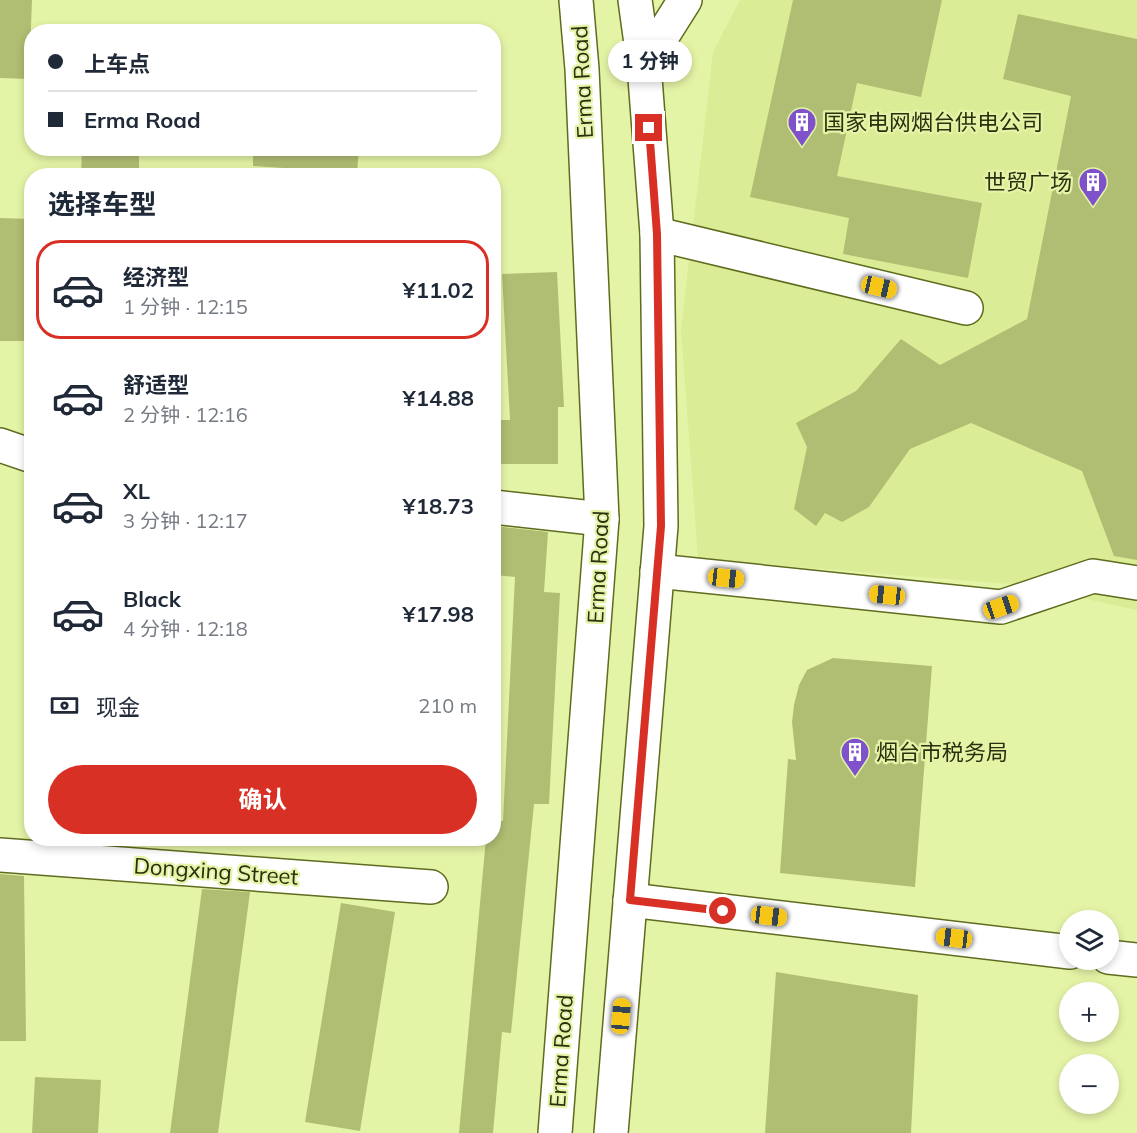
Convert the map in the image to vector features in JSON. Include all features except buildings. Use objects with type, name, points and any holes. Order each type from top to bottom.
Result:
[{"type":"main road","points":[[611,1133],[661,526],[657,234],[644,65],[635,0]]},
{"type":"main road","points":[[644,65],[685,0]]},
{"type":"main road","name":"Erma Road","points":[[555,1133],[602,519],[572,6]]},
{"type":"main road","points":[[657,234],[966,308]]},
{"type":"main road","points":[[0,445],[24,453]]},
{"type":"main road","points":[[501,508],[602,519]]},
{"type":"main road","points":[[657,571],[1001,607],[1093,576],[1137,583]]},
{"type":"main road","name":"Dongxing Street","points":[[0,855],[432,887]]},
{"type":"main road","points":[[630,900],[1059,951]]},
{"type":"main road","points":[[1119,958],[1137,960]]},
{"type":"shaded area","points":[[740,0],[1137,0],[1137,610],[1021,585],[698,559],[681,330],[713,52]]},
{"type":"place","name":"国家电网烟台供电公司","points":[[802,148]]},
{"type":"place","name":"世贸广场","points":[[1093,208]]},
{"type":"place","name":"烟台市税务局","points":[[855,778]]},
{"type":"route","points":[[649,128],[657,234],[661,526],[630,900],[723,911]]}]
